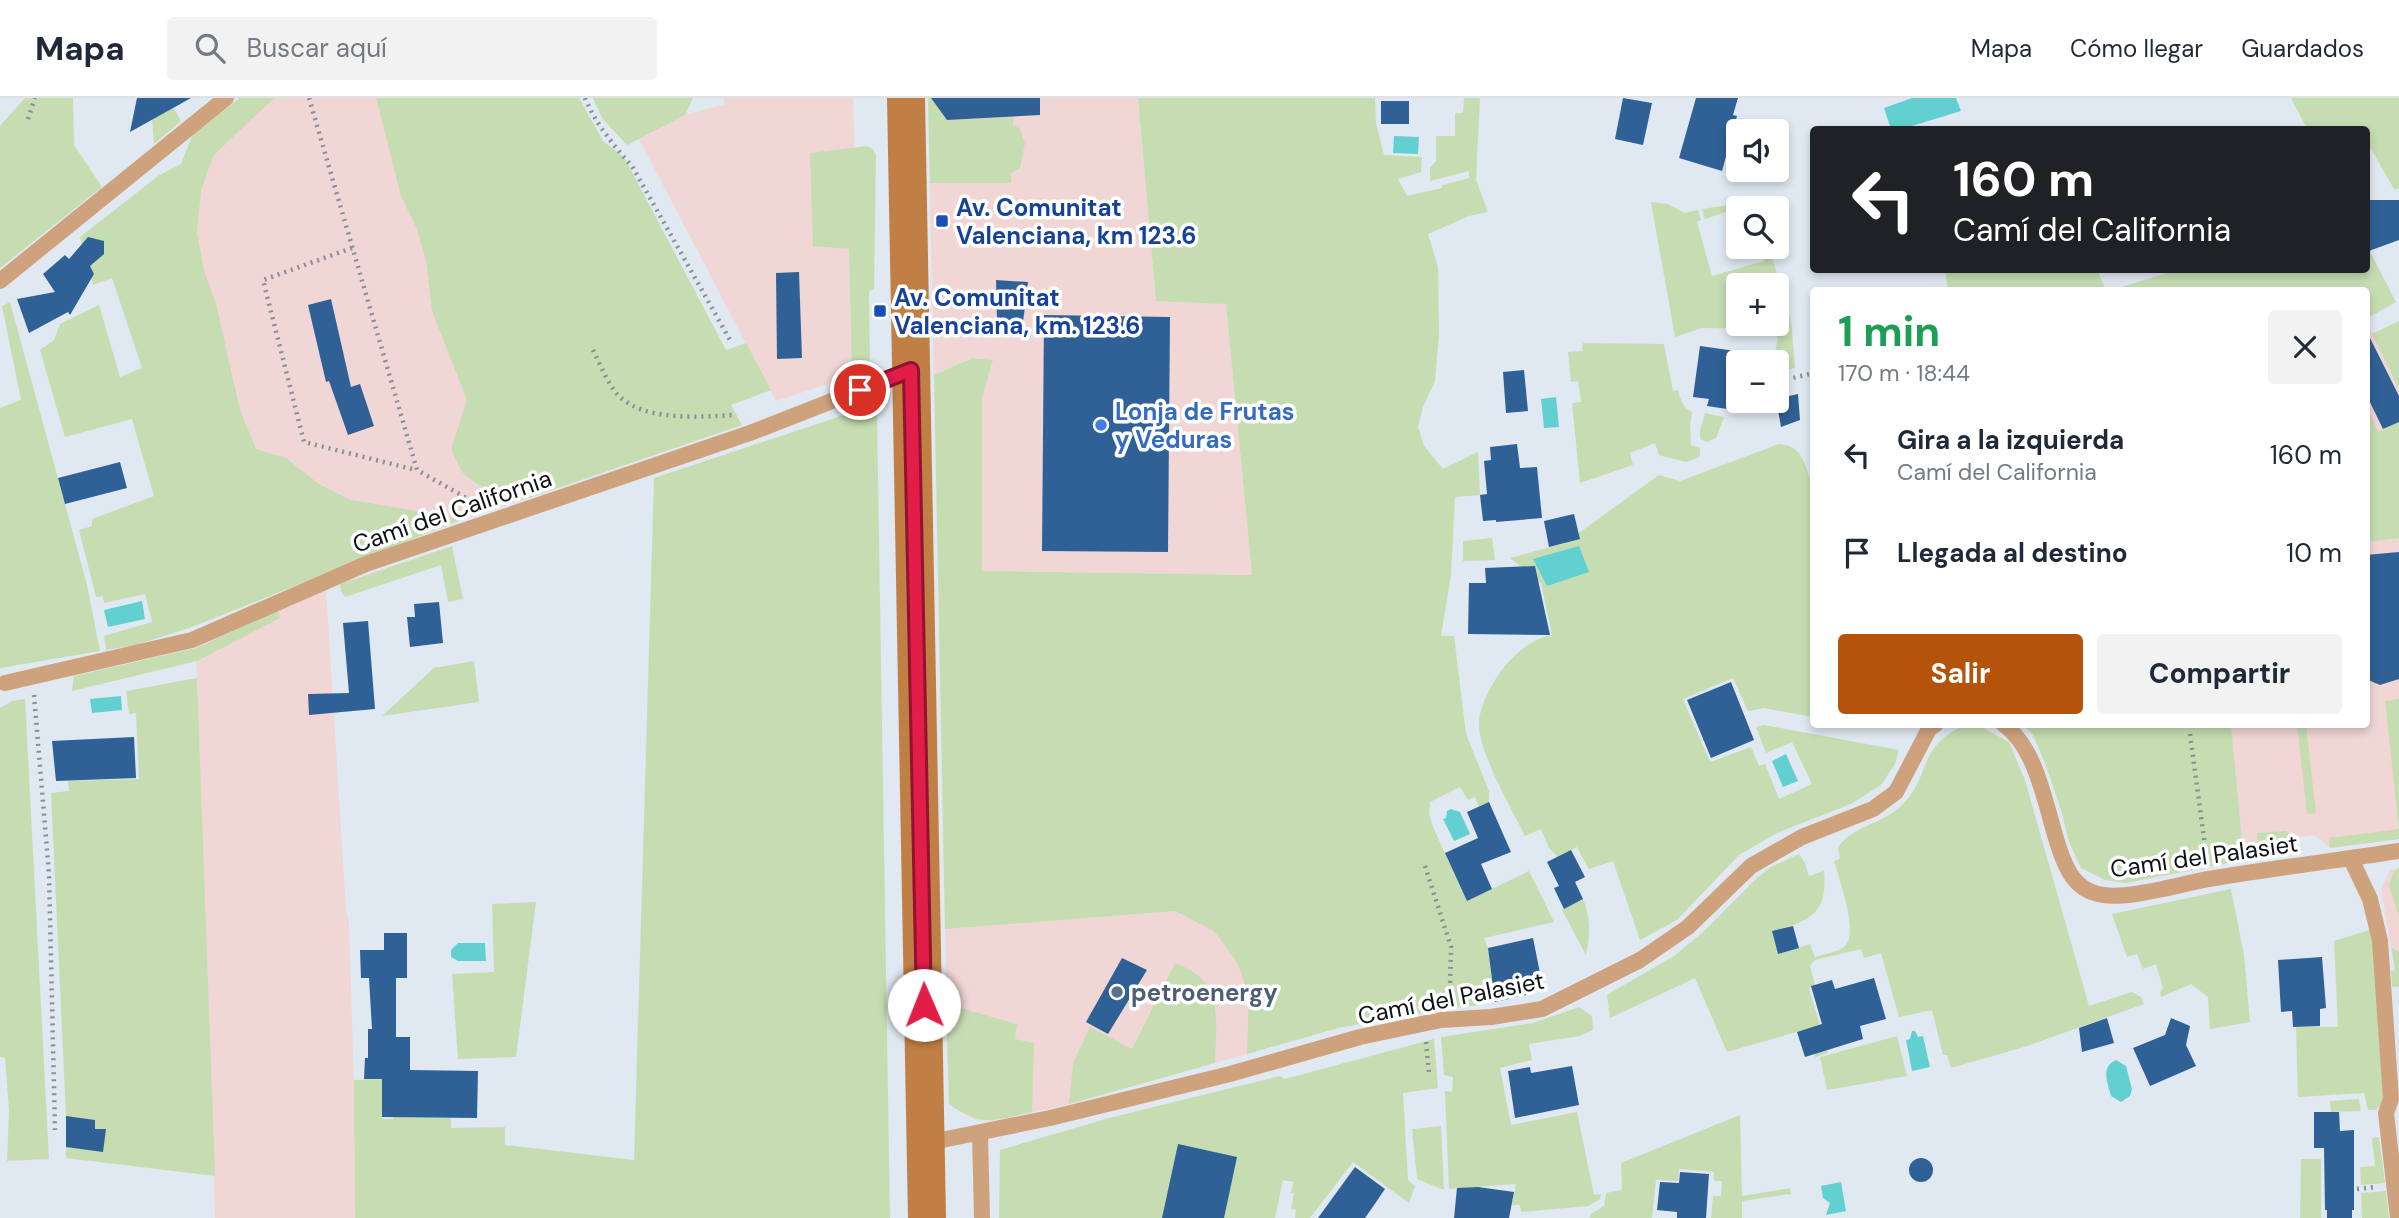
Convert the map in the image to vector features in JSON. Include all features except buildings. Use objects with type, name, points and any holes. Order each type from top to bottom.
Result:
[{"type":"main road","points":[[906,98],[927,1218]]},
{"type":"lane","points":[[0,281],[226,98]]},
{"type":"lane","name":"Camí del California","points":[[5,683],[192,640],[366,564],[767,426],[911,370]]},
{"type":"lane","name":"Camí del Palasiet","points":[[927,1143],[980,1134],[1230,1074],[1360,1037],[1422,1024],[1542,1009],[1640,960],[1688,927],[1751,866],[1802,838],[1873,809],[1896,792],[1930,728]]},
{"type":"lane","name":"Camí del Palasiet","points":[[2009,728],[2015,732],[2031,760],[2066,869],[2078,885],[2098,894],[2126,895],[2210,879],[2399,851]]},
{"type":"lane","points":[[2351,859],[2370,900],[2380,941],[2391,1099],[2386,1113],[2398,1218]]},
{"type":"lane","points":[[980,1134],[982,1218]]},
{"type":"path","points":[[28,119],[35,98]]},
{"type":"path","points":[[309,98],[417,470]]},
{"type":"path","points":[[585,98],[593,116],[632,166],[730,340]]},
{"type":"path","points":[[352,248],[263,280],[304,442],[417,470],[502,518]]},
{"type":"path","points":[[593,350],[618,394],[643,411],[688,417],[749,415],[767,426]]},
{"type":"path","points":[[1789,379],[1810,374]]},
{"type":"path","points":[[32,677],[49,874],[55,1130]]},
{"type":"path","points":[[2190,734],[2210,879]]},
{"type":"path","points":[[1425,866],[1451,947],[1450,986],[1422,1024],[1429,1073]]},
{"type":"shaded area","points":[[240,98],[393,98],[464,335],[523,500],[463,519],[286,589],[158,176],[181,164],[193,134]]},
{"type":"shaded area","points":[[723,98],[853,98],[858,249],[849,249],[852,376],[776,401],[639,139],[685,115],[725,104]]},
{"type":"shaded area","points":[[928,98],[1138,98],[1156,300],[1226,303],[1252,575],[982,571],[982,398],[993,360],[973,358],[934,375]]},
{"type":"shaded area","points":[[2370,330],[2399,389],[2399,839],[2330,848],[2314,835],[2292,838],[2284,855],[2244,860],[2231,728],[2370,728]]},
{"type":"shaded area","points":[[326,589],[349,924],[355,1218],[215,1218],[196,648]]},
{"type":"shaded area","points":[[1328,783],[1338,1028],[1069,1104],[992,1121],[976,1120],[949,1104],[943,822]]},
{"type":"shaded area","points":[[2399,869],[2399,952],[2391,947],[2381,889],[2390,870]]},
{"type":"green space","points":[[25,98],[73,98],[74,145],[102,187],[0,268],[0,126]]},
{"type":"green space","points":[[168,98],[181,121],[154,144],[152,118]]},
{"type":"green space","points":[[240,98],[274,98],[213,156],[201,191],[197,233],[240,410],[256,449],[286,458],[319,484],[351,500],[463,519],[192,627],[136,645],[106,650],[104,636],[152,622],[145,594],[104,603],[103,596],[96,597],[79,530],[92,526],[92,519],[154,496],[132,419],[65,437],[40,350],[54,340],[60,324],[99,305],[120,377],[142,368],[112,278],[93,285],[80,237],[158,176],[181,164],[193,134]]},
{"type":"green space","points":[[376,98],[579,98],[603,141],[624,157],[726,350],[746,343],[771,390],[731,405],[742,425],[523,500],[492,492],[471,480],[461,470],[451,449],[467,400],[432,311],[426,260],[416,227],[401,196]]},
{"type":"green space","points":[[593,98],[693,98],[685,115],[627,145],[602,118]]},
{"type":"green space","points":[[928,98],[933,98],[948,120],[1013,117],[1013,125],[1020,129],[1025,143],[1020,168],[1011,173],[1011,183],[930,183]]},
{"type":"green space","points":[[1138,98],[1375,98],[1376,123],[1384,155],[1422,157],[1421,172],[1398,179],[1407,196],[1469,178],[1469,171],[1430,181],[1430,168],[1436,161],[1436,136],[1455,136],[1455,113],[1463,113],[1464,98],[1480,98],[1476,180],[1488,212],[1469,216],[1428,234],[1438,267],[1439,335],[1435,381],[1423,407],[1418,427],[1424,446],[1443,469],[1478,452],[1480,495],[1455,497],[1451,575],[1441,636],[1454,636],[1466,734],[1489,791],[1489,802],[1479,807],[1475,797],[1468,800],[1460,787],[1430,802],[1429,814],[1467,901],[1529,871],[1554,922],[1484,938],[1495,994],[1480,998],[1481,1005],[1338,1028],[1247,1054],[1249,996],[1237,962],[1214,931],[1175,911],[945,929],[934,375],[973,358],[993,360],[982,398],[982,571],[1252,575],[1226,304],[1156,301]]},
{"type":"green space","points":[[2291,98],[2399,98],[2399,189],[2394,189],[2370,147],[2370,126],[2305,126]]},
{"type":"green space","points":[[867,146],[873,149],[876,155],[874,289],[869,291],[870,363],[869,370],[852,376],[849,249],[813,246],[810,153]]},
{"type":"green space","points":[[1651,202],[1668,204],[1685,213],[1698,210],[1701,220],[1697,222],[1712,276],[1763,259],[1773,259],[1777,273],[1726,273],[1726,328],[1702,328],[1675,337]]},
{"type":"green space","points":[[1726,205],[1726,212],[1705,219],[1702,209]]},
{"type":"green space","points":[[2370,252],[2396,302],[2370,317],[2370,287],[2122,287],[2167,273],[2370,273]]},
{"type":"green space","points":[[1945,273],[2098,273],[2105,287],[1948,287]]},
{"type":"green space","points":[[10,302],[87,585],[100,651],[0,668],[0,408],[21,400],[2,306]]},
{"type":"green space","points":[[1789,313],[1795,368],[1789,369],[1789,350],[1775,350],[1777,336],[1789,336]]},
{"type":"green space","points":[[2399,321],[2399,389],[2372,334]]},
{"type":"green space","points":[[1583,343],[1664,344],[1673,391],[1678,390],[1684,406],[1692,412],[1691,445],[1700,448],[1700,457],[1686,462],[1659,455],[1655,443],[1630,453],[1633,465],[1580,483],[1572,403],[1581,402],[1578,381],[1571,382],[1568,352],[1582,351]]},
{"type":"green space","points":[[868,407],[874,408],[877,415],[890,1218],[355,1218],[354,1080],[382,1079],[382,1119],[451,1118],[451,1128],[505,1127],[505,1145],[634,1160],[654,478]]},
{"type":"green space","points":[[1705,413],[1724,417],[1716,438],[1707,442],[1700,439]]},
{"type":"green space","points":[[2370,414],[2378,432],[2399,422],[2399,538],[2370,542]]},
{"type":"green space","points":[[1779,444],[1794,448],[1799,453],[1810,479],[1810,716],[1764,708],[1748,711],[1733,678],[1683,699],[1710,762],[1751,747],[1759,766],[1765,764],[1779,799],[1812,784],[1792,742],[1766,753],[1756,727],[1764,725],[1899,750],[1895,764],[1881,785],[1851,804],[1777,833],[1739,855],[1677,920],[1640,940],[1613,861],[1589,869],[1577,847],[1558,857],[1549,848],[1541,829],[1525,836],[1485,752],[1479,719],[1491,687],[1504,667],[1520,651],[1538,639],[1552,635],[1541,583],[1510,558],[1565,543],[1659,475],[1680,481]]},
{"type":"green space","points":[[1492,538],[1495,560],[1463,561],[1463,541]]},
{"type":"green space","points":[[452,546],[463,599],[448,602],[441,565],[345,597],[341,591],[340,584]]},
{"type":"green space","points":[[278,610],[280,618],[197,661],[72,691],[74,676],[196,648]]},
{"type":"green space","points":[[474,661],[479,702],[382,716],[434,668]]},
{"type":"green space","points":[[197,678],[215,1176],[66,1158],[51,793],[69,791],[68,781],[139,779],[136,713],[129,714],[126,691]]},
{"type":"green space","points":[[25,699],[49,1159],[7,1161],[9,1111],[5,1058],[0,1057],[0,708],[12,701]]},
{"type":"green space","points":[[2399,699],[2399,829],[2385,701]]},
{"type":"green space","points":[[1960,728],[1984,728],[2009,742],[2025,780],[2089,1006],[2132,992],[2141,997],[2144,1004],[2024,1047],[1951,1068],[1947,1055],[1943,1055],[1932,1010],[1899,1017],[1881,953],[1864,958],[1861,949],[1815,960],[1810,966],[1815,985],[1809,988],[1828,1053],[1815,1057],[1807,1029],[1727,1052],[1695,978],[1610,1018],[1607,995],[1674,956],[1703,932],[1758,877],[1771,867],[1799,854],[1809,876],[1824,871],[1823,897],[1814,913],[1806,919],[1772,931],[1778,954],[1810,944],[1815,957],[1846,945],[1850,928],[1834,861],[1840,859],[1838,848],[1851,835],[1901,806],[1911,795],[1931,753],[1948,735]]},
{"type":"green space","points":[[2026,728],[2231,728],[2244,860],[2126,883],[2105,880],[2081,868],[2069,842],[2061,810],[2032,733]]},
{"type":"green space","points":[[2297,728],[2306,728],[2316,813],[2307,814]]},
{"type":"green space","points":[[2399,829],[2399,839],[2330,848],[2329,838]]},
{"type":"green space","points":[[2286,831],[2292,838],[2284,855],[2258,858],[2257,833]]},
{"type":"green space","points":[[2399,867],[2399,917],[2389,885],[2393,873]]},
{"type":"green space","points":[[2231,889],[2244,955],[2250,1022],[2210,1029],[2208,997],[2191,984],[2161,997],[2163,988],[2156,964],[2143,969],[2137,954],[2127,957],[2112,914]]},
{"type":"green space","points":[[1583,899],[1589,927],[1586,955],[1562,910]]},
{"type":"green space","points":[[536,902],[516,1057],[458,1059],[452,974],[494,972],[492,904]]},
{"type":"green space","points":[[2370,930],[2385,1099],[2376,1110],[2368,1110],[2364,1093],[2298,1097],[2296,1027],[2338,1027],[2334,941]]},
{"type":"green space","points":[[2391,947],[2399,952],[2399,987],[2392,987],[2391,971],[2395,970]]},
{"type":"green space","points":[[1175,963],[1191,971],[1210,991],[1216,1016],[1215,1063],[1069,1104],[1073,1063],[1090,1027],[1132,1049]]},
{"type":"green space","points":[[946,1004],[1017,1024],[1015,1039],[1034,1043],[1032,1112],[989,1120],[960,1112],[949,1104]]},
{"type":"green space","points":[[1579,1007],[1592,1016],[1593,1030],[1580,1036],[1529,1044],[1532,1060],[1500,1068],[1511,1125],[1577,1112],[1594,1195],[1601,1194],[1600,1199],[1588,1206],[1521,1212],[1520,1205],[1512,1205],[1516,1184],[1449,1189],[1445,1091],[1452,1092],[1453,1077],[1444,1075],[1441,1037],[1533,1023]]},
{"type":"green space","points":[[1897,1036],[1907,1076],[1827,1090],[1820,1057]]},
{"type":"green space","points":[[1434,1039],[1438,1088],[1403,1093],[1408,1180],[1415,1186],[1409,1203],[1353,1162],[1310,1218],[1295,1218],[1296,1210],[1291,1209],[1293,1182],[1283,1180],[1275,1218],[999,1218],[1000,1150],[1109,1118],[1280,1076],[1285,1079]]},
{"type":"green space","points":[[2359,1099],[2361,1111],[2331,1112],[2330,1101]]},
{"type":"green space","points":[[1740,1115],[1742,1196],[1790,1188],[1791,1194],[1742,1201],[1742,1218],[1711,1218],[1713,1196],[1721,1196],[1722,1181],[1714,1181],[1714,1172],[1679,1169],[1678,1181],[1656,1180],[1652,1218],[1590,1218],[1591,1214],[1604,1206],[1606,1193],[1622,1190],[1621,1163]]},
{"type":"green space","points":[[1441,1126],[1444,1190],[1417,1179],[1412,1129]]},
{"type":"green space","points":[[2379,1137],[2385,1183],[2361,1185],[2360,1167],[2375,1166],[2372,1138]]},
{"type":"green space","points":[[2301,1159],[2321,1159],[2321,1218],[2300,1218]]},
{"type":"green space","points":[[2386,1191],[2389,1218],[2362,1218],[2361,1193]]},
{"type":"water","points":[[1912,98],[1956,98],[1961,111],[1912,126],[1890,126],[1884,108]]},
{"type":"water","points":[[1394,136],[1419,137],[1418,154],[1393,153]]},
{"type":"water","points":[[1556,397],[1559,427],[1544,428],[1541,399]]},
{"type":"water","points":[[1579,546],[1589,572],[1547,586],[1533,559]]},
{"type":"water","points":[[142,601],[145,619],[108,627],[104,610]]},
{"type":"water","points":[[121,696],[122,710],[92,713],[90,699]]},
{"type":"water","points":[[1786,754],[1798,781],[1783,787],[1772,761]]},
{"type":"water","points":[[1451,809],[1460,812],[1470,834],[1454,841],[1443,819]]},
{"type":"water","points":[[458,943],[485,943],[486,961],[458,961],[451,957],[451,950]]},
{"type":"water","points":[[1912,1031],[1915,1031],[1918,1037],[1923,1036],[1930,1067],[1912,1071],[1906,1040],[1910,1039]]},
{"type":"water","points":[[2116,1060],[2126,1066],[2132,1089],[2130,1096],[2121,1102],[2111,1096],[2106,1076],[2108,1067]]},
{"type":"water","points":[[1841,1182],[1846,1211],[1826,1215],[1830,1203],[1823,1198],[1821,1186]]},
{"type":"place","name":"Av. Comunitat Valenciana, km 123.6","points":[[942,221]]},
{"type":"place","name":"Av. Comunitat Valenciana, km. 123.6","points":[[880,311]]},
{"type":"place","name":"Lonja de Frutas y Veduras","points":[[1101,425]]},
{"type":"place","name":"petroenergy","points":[[1117,992]]},
{"type":"route","points":[[860,390],[911,370],[924,1005]]}]
